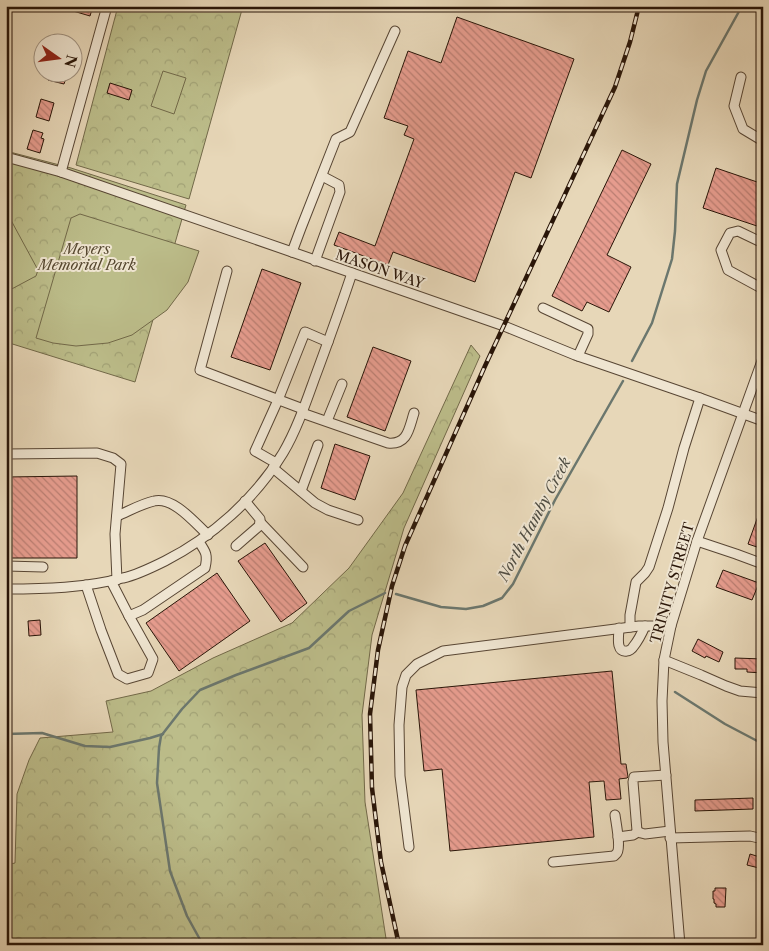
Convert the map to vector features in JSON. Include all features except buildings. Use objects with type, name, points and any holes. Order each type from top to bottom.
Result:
[{"type":"street","points":[[61,172],[107,6]]},
{"type":"street","points":[[292,252],[336,139],[350,132],[395,31]]},
{"type":"street","points":[[741,77],[734,106],[743,129],[763,141]]},
{"type":"street","name":"MASON WAY","points":[[6,156],[61,172],[504,326],[578,356],[763,421]]},
{"type":"street","points":[[316,261],[340,192],[339,186],[322,176]]},
{"type":"street","points":[[763,243],[738,231],[730,232],[721,250],[728,270],[763,289]]},
{"type":"street","points":[[227,271],[200,370],[327,421],[388,443],[395,444],[406,437],[414,413]]},
{"type":"street","points":[[6,589],[61,588],[114,580],[150,568],[175,556],[199,542],[222,524],[263,482],[292,436],[303,411],[352,273]]},
{"type":"street","points":[[543,308],[588,329],[588,334],[578,356]]},
{"type":"street","points":[[328,342],[305,332],[255,451],[315,503],[328,510],[358,520]]},
{"type":"street","name":"TRINITY STREET","points":[[680,944],[666,775],[662,701],[664,660],[671,626],[697,541],[763,358]]},
{"type":"street","points":[[327,421],[342,384]]},
{"type":"street","points":[[630,627],[630,615],[636,582],[649,568],[700,398]]},
{"type":"street","points":[[301,491],[318,445]]},
{"type":"street","points":[[6,454],[97,453],[113,458],[121,464],[115,534],[114,580],[129,616],[153,659],[148,673],[127,679],[118,674],[86,585]]},
{"type":"street","points":[[117,516],[155,500],[165,500],[183,511],[208,535]]},
{"type":"street","points":[[245,501],[260,519],[260,522],[303,567]]},
{"type":"street","points":[[236,546],[259,526],[260,522]]},
{"type":"street","points":[[697,541],[763,564]]},
{"type":"street","points":[[129,616],[143,610],[205,568],[206,551],[199,542]]},
{"type":"street","points":[[6,566],[43,567]]},
{"type":"street","points":[[619,628],[618,644],[620,649],[628,651],[634,647],[645,626]]},
{"type":"street","points":[[409,847],[400,776],[399,725],[402,687],[406,675],[417,664],[443,650],[619,628],[671,626]]},
{"type":"street","points":[[664,660],[740,691],[763,693]]},
{"type":"street","points":[[638,832],[634,777],[666,775]]},
{"type":"street","points":[[553,862],[614,856],[618,852],[615,815]]},
{"type":"street","points":[[618,837],[633,835],[638,832],[645,834],[750,836],[763,839]]},
{"type":"street","points":[[680,944],[688,945]]},
{"type":"green space","points":[[118,6],[243,6],[189,199],[76,165]]},
{"type":"green space","points":[[163,71],[186,78],[174,114],[151,106]]},
{"type":"green space","name":"Meyers Memorial Park","points":[[6,151],[71,168],[186,205],[135,382],[6,342]]},
{"type":"green space","points":[[6,211],[38,270],[36,276],[6,292]]},
{"type":"green space","points":[[80,214],[199,251],[188,282],[167,310],[132,335],[108,343],[76,346],[53,343],[36,338],[71,218]]},
{"type":"green space","points":[[471,345],[480,356],[404,528],[372,635],[362,715],[365,802],[387,945],[6,945],[6,865],[15,863],[17,794],[29,760],[40,738],[113,732],[106,701],[151,691],[213,658],[292,623],[349,568],[403,493]]},
{"type":"waterway","name":"North Hamby Creek","points":[[632,361],[652,323],[672,259],[677,184],[697,100],[706,71],[742,6]]},
{"type":"waterway","name":"North Hamby Creek","points":[[396,594],[441,607],[466,609],[483,606],[502,598],[513,584],[555,500],[623,381]]},
{"type":"waterway","name":"North Hamby Creek","points":[[203,945],[187,916],[170,871],[157,783],[161,736],[200,690],[309,648],[349,611],[385,593]]},
{"type":"waterway","points":[[675,692],[725,724],[763,744]]},
{"type":"waterway","points":[[6,734],[42,733],[85,746],[110,747],[163,734]]},
{"type":"railway","points":[[399,945],[381,862],[372,788],[370,714],[378,650],[392,586],[405,546],[485,366],[615,87],[630,42],[639,6]]}]
